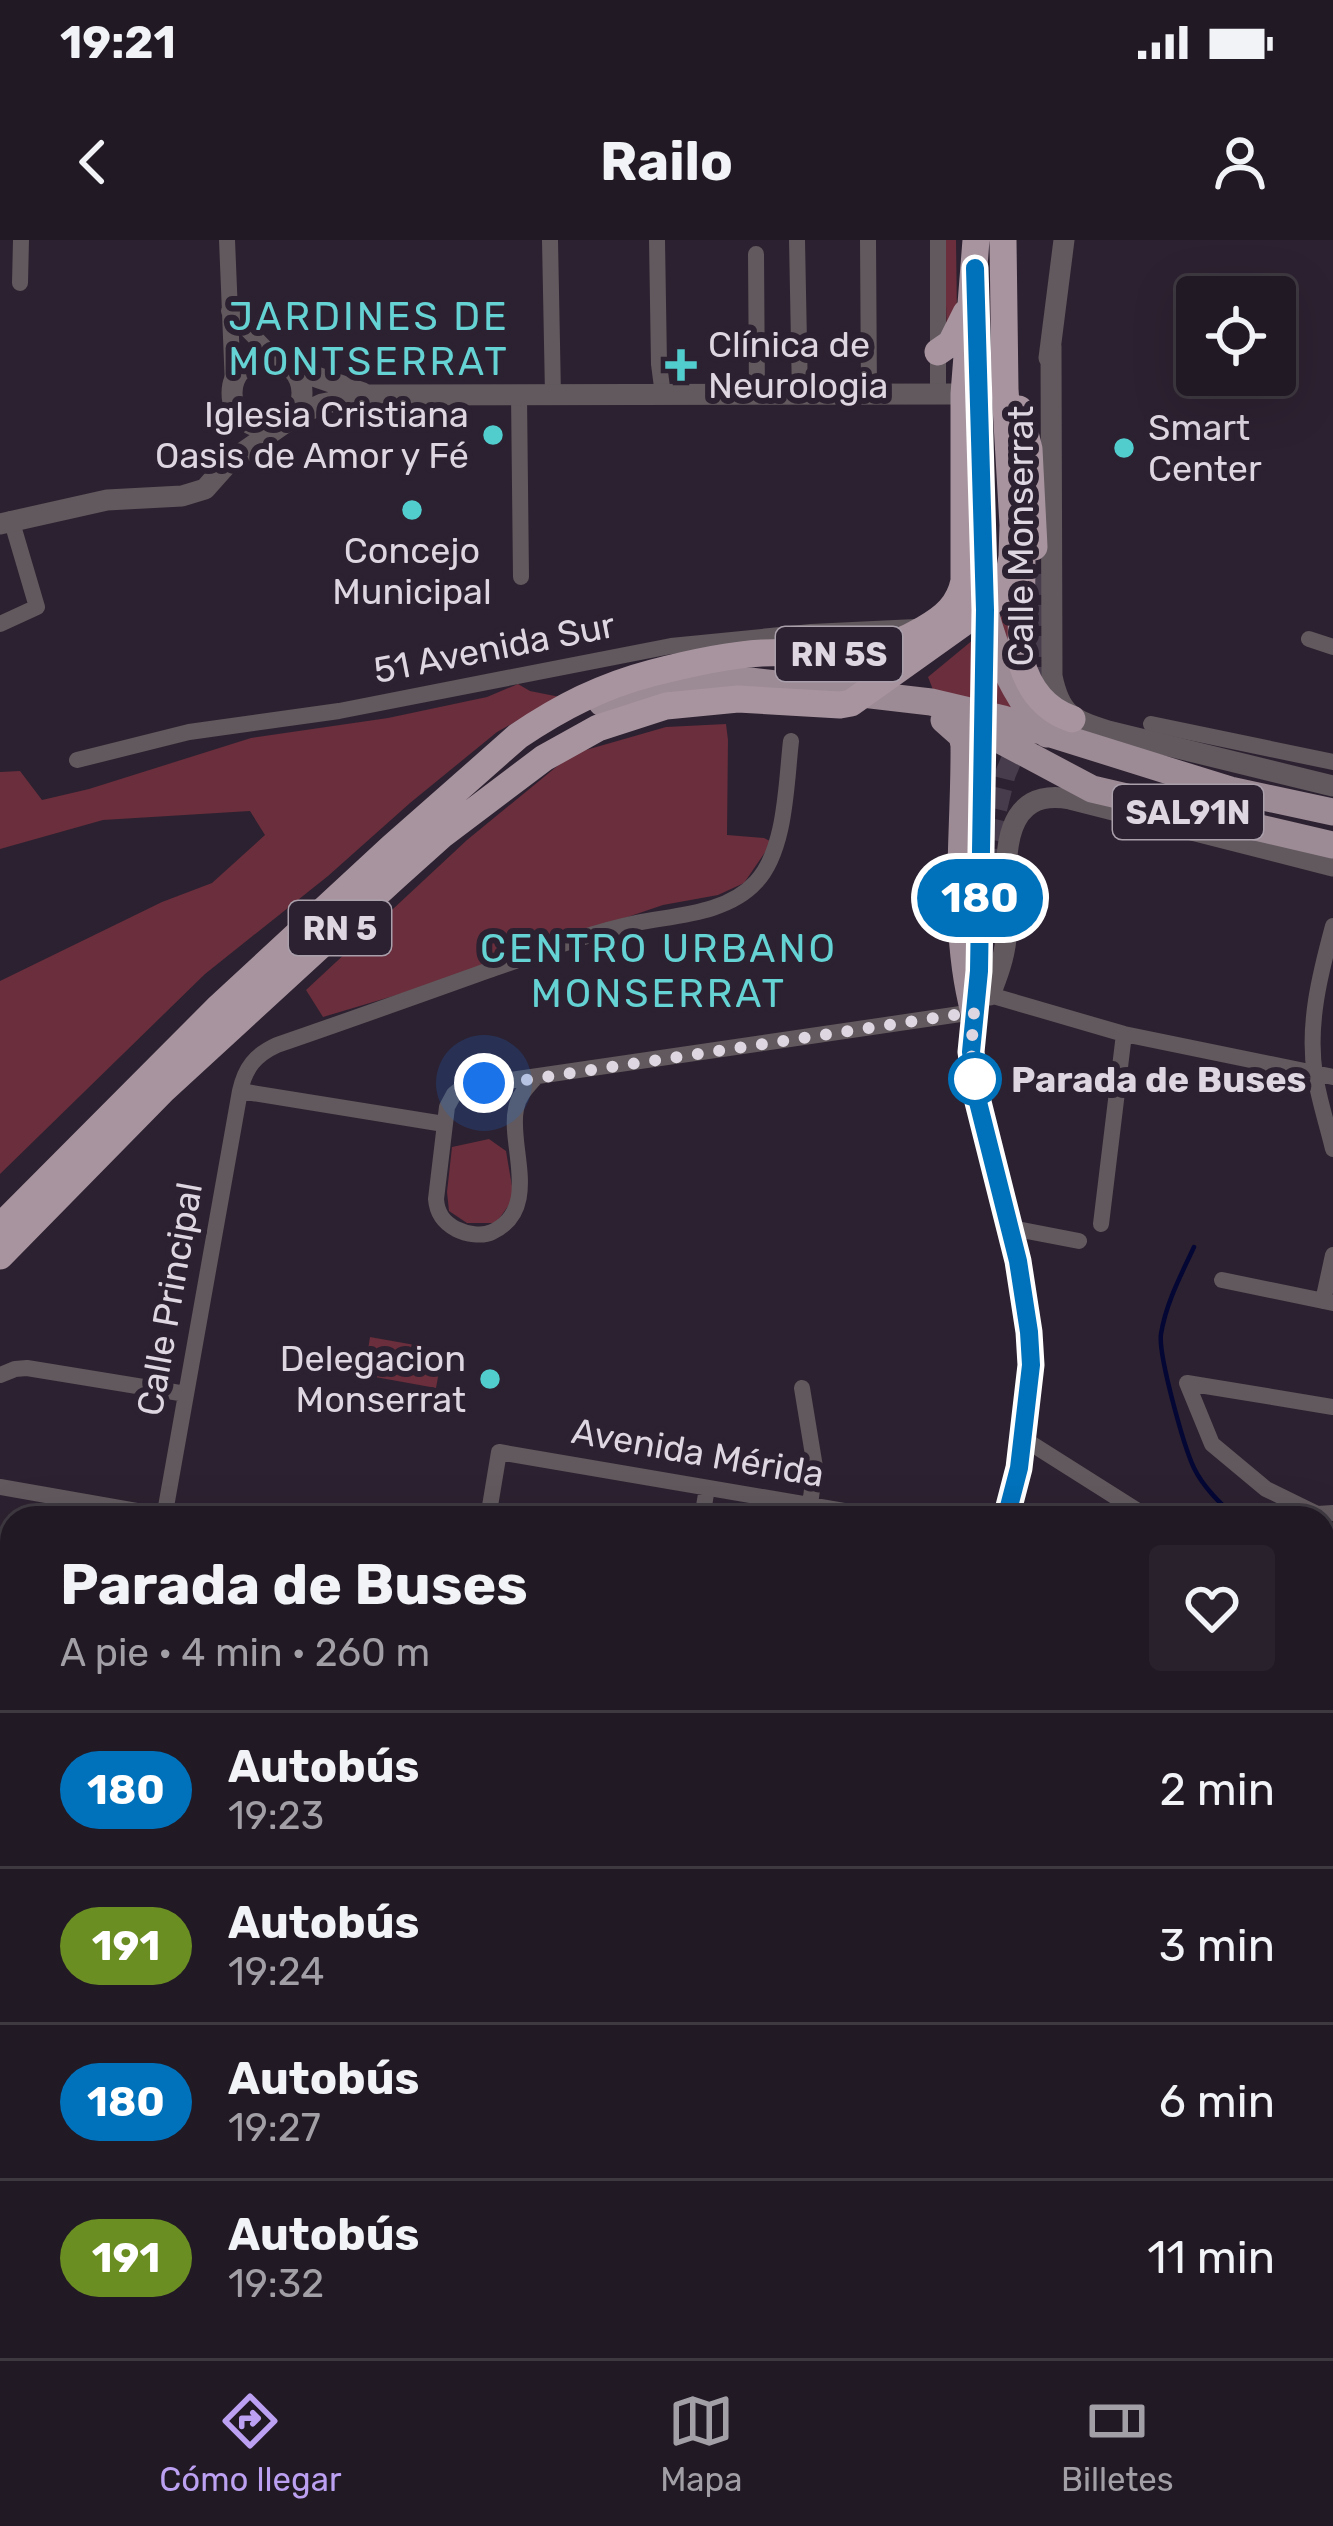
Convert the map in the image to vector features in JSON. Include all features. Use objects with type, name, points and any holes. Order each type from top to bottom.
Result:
[{"type":"highway","points":[[847,699],[858,698],[987,606],[1002,590],[1011,568],[1003,240]]},
{"type":"highway","points":[[938,352],[951,343],[964,319],[976,254]]},
{"type":"highway","name":"RN 5S","points":[[420,824],[518,736],[597,690],[736,656],[877,650],[928,627],[952,608],[964,581],[961,390],[976,254]]},
{"type":"highway","points":[[1003,339],[1029,449],[1035,561]]},
{"type":"highway","points":[[1007,418],[1018,459],[1021,508],[1021,661],[1032,687],[1065,717]]},
{"type":"highway","name":"RN 5","points":[[0,1256],[163,1090],[442,835],[544,758],[598,728],[666,706],[738,698],[847,699]]},
{"type":"highway","name":"RN 5","points":[[0,1227],[217,1009],[420,824]]},
{"type":"main road","points":[[985,610],[993,643],[1029,710],[1078,766],[1329,830]]},
{"type":"main road","name":"RN 5","points":[[420,824],[465,797],[566,718],[619,696],[692,681],[750,681],[976,730],[1095,749]]},
{"type":"main road","name":"RN 5","points":[[847,699],[949,705],[1006,732],[1048,766]]},
{"type":"main road","points":[[944,720],[962,736],[964,745],[961,903],[965,977],[982,1004]]},
{"type":"main road","name":"SAL91N","points":[[1095,749],[1230,790],[1329,830]]},
{"type":"main road","name":"SAL91N","points":[[1048,766],[1093,789],[1329,830]]},
{"type":"street","points":[[20,283],[21,240]]},
{"type":"street","points":[[227,240],[232,391],[229,462]]},
{"type":"street","points":[[550,240],[553,395]]},
{"type":"street","points":[[657,240],[664,395]]},
{"type":"street","points":[[797,240],[800,395]]},
{"type":"street","points":[[868,240],[869,394]]},
{"type":"street","points":[[369,395],[267,357],[248,363],[232,391],[238,413],[251,424],[268,428],[322,404],[369,395],[800,395],[961,390],[938,352],[938,240]]},
{"type":"street","name":"Calle Monserrat","points":[[1035,561],[1043,407],[1064,240]]},
{"type":"street","points":[[756,254],[757,395]]},
{"type":"street","points":[[0,624],[38,608],[5,522],[107,500],[182,496],[205,489],[229,462],[288,421],[302,386],[229,311]]},
{"type":"street","name":"Calle Monserrat","points":[[1051,346],[1052,676],[1065,717]]},
{"type":"street","name":"Calle Monserrat","points":[[961,390],[985,610],[982,1004]]},
{"type":"street","points":[[519,395],[521,578]]},
{"type":"street","name":"51 Avenida Sur","points":[[76,760],[189,732],[339,711],[671,646],[811,632],[928,627]]},
{"type":"street","points":[[1310,639],[1333,646]]},
{"type":"street","points":[[1065,717],[1333,786]]},
{"type":"street","points":[[1151,724],[1333,762]]},
{"type":"street","points":[[444,1124],[240,1091],[253,1060],[277,1045],[597,933],[716,907],[740,896],[762,874],[776,846],[791,741]]},
{"type":"street","points":[[982,1004],[1005,944],[1009,839],[1019,813],[1034,801],[1070,799],[1333,866]]},
{"type":"street","points":[[1333,926],[1318,982],[1314,1030],[1333,1149]]},
{"type":"street","name":"Calle Monserrat","points":[[991,932],[971,1052],[1029,1332],[1024,1439],[1009,1506]]},
{"type":"street","points":[[536,1077],[520,1096],[515,1113],[521,1177],[518,1200],[493,1232],[461,1231],[439,1214],[436,1199],[448,1103],[463,1087],[982,1004],[1324,1075]]},
{"type":"street","points":[[1101,1224],[1124,1034]]},
{"type":"street","name":"Calle Principal","points":[[167,1506],[240,1091]]},
{"type":"street","points":[[1011,1228],[1079,1241]]},
{"type":"street","points":[[1222,1280],[1328,1302],[1333,1255]]},
{"type":"street","points":[[0,1375],[27,1368],[186,1394]]},
{"type":"street","points":[[1299,1506],[1265,1490],[1212,1444],[1187,1383],[1333,1407]]},
{"type":"street","points":[[802,1388],[815,1467],[810,1505]]},
{"type":"street","points":[[1024,1439],[1115,1506]]},
{"type":"street","name":"Avenida Mérida","points":[[490,1506],[499,1452],[816,1506]]},
{"type":"street","points":[[0,1487],[104,1506]]},
{"type":"street","points":[[704,1506],[707,1488]]},
{"type":"shaded area","points":[[944,240],[956,240],[957,315],[947,338]]},
{"type":"shaded area","points":[[1018,582],[1011,732],[943,715],[928,677],[1008,611]]},
{"type":"shaded area","points":[[518,684],[560,697],[497,732],[205,974],[0,1174],[0,981],[162,902],[212,883],[265,835],[250,811],[103,820],[0,849],[0,772],[20,771],[42,800],[251,738],[388,718],[487,697]]},
{"type":"shaded area","points":[[726,724],[727,835],[772,842],[744,883],[718,895],[663,905],[323,1017],[306,990],[467,840],[572,754],[666,727]]},
{"type":"shaded area","points":[[489,1139],[506,1151],[514,1198],[496,1223],[467,1223],[449,1211],[452,1147]]},
{"type":"shaded area","points":[[370,1337],[443,1350],[436,1388],[364,1375]]},
{"type":"waterway","points":[[1194,1247],[1163,1323],[1163,1361],[1194,1468],[1224,1506]]},
{"type":"tunnel","points":[[1035,574],[1038,696]]},
{"type":"tunnel","points":[[991,932],[989,840],[1005,775],[1022,734]]},
{"type":"bus line","name":"180","points":[[975,268],[985,610],[979,971],[971,1052],[978,1102],[1018,1261],[1029,1332],[1030,1394],[1010,1506]]},
{"type":"place","name":"Clínica de Neurologia","points":[[681,365]]},
{"type":"place","name":"Iglesia Cristiana Oasis de Amor y Fé","points":[[493,435]]},
{"type":"place","name":"Smart Center","points":[[1124,448]]},
{"type":"place","name":"Concejo Municipal","points":[[412,510]]},
{"type":"place","name":"Parada de Buses","points":[[975,1079]]},
{"type":"place","name":"Delegacion Monserrat","points":[[490,1379]]},
{"type":"district","name":"JARDINES DE MONTSERRAT","points":[[369,338]]},
{"type":"district","name":"CENTRO URBANO MONSERRAT","points":[[659,970]]},
{"type":"route","points":[[484,1083],[974,1012],[975,1079]]}]
